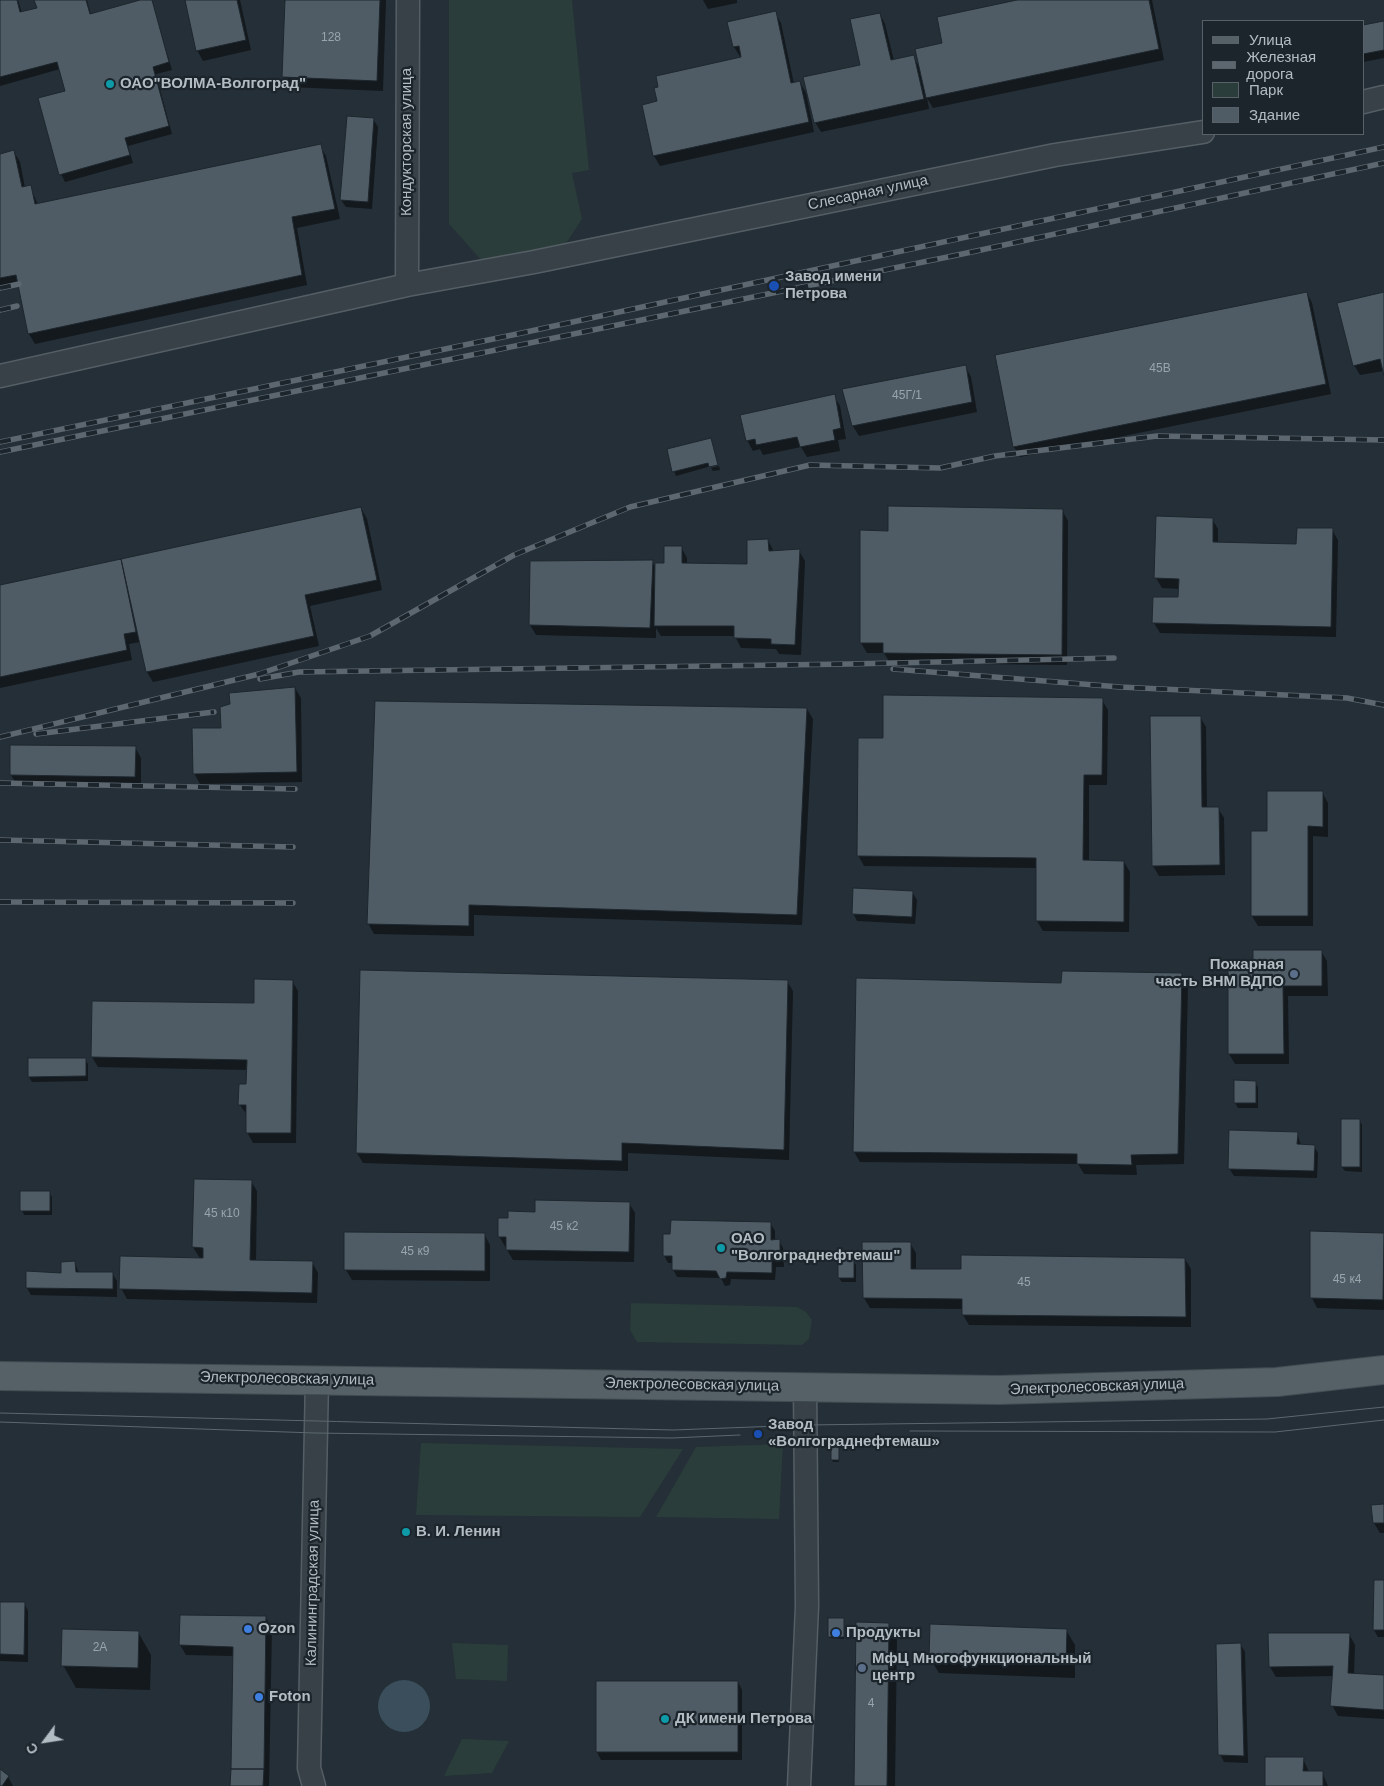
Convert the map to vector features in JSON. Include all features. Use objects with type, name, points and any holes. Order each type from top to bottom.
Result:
[{"type":"main road","name":"Электролесовская улица","points":[[0,1376],[999,1390],[1257,1383],[1384,1370]]},
{"type":"street","name":"Кондукторская улица","points":[[407,284],[408,0]]},
{"type":"street","points":[[1364,102],[1384,97]]},
{"type":"street","name":"Слесарная улица","points":[[0,376],[407,284],[534,262],[1055,155],[1202,132]]},
{"type":"street","name":"Калининградская улица","points":[[314,1786],[309,1768],[317,1379]]},
{"type":"street","points":[[799,1786],[807,1606],[806,1387]]},
{"type":"green space","points":[[449,0],[572,0],[589,170],[572,173],[582,219],[565,245],[483,262],[449,224]]},
{"type":"green space","points":[[631,1303],[797,1307],[806,1312],[812,1320],[809,1339],[802,1345],[637,1342],[630,1330]]},
{"type":"green space","points":[[421,1443],[683,1449],[640,1517],[416,1515]]},
{"type":"green space","points":[[783,1444],[779,1519],[656,1517],[696,1447]]},
{"type":"green space","points":[[452,1643],[508,1645],[507,1681],[456,1679]]},
{"type":"green space","points":[[462,1739],[509,1741],[492,1773],[444,1776]]},
{"type":"water","points":[[404,1680],[414,1682],[422,1688],[428,1696],[430,1706],[428,1716],[422,1724],[414,1730],[404,1732],[394,1730],[386,1724],[380,1716],[378,1706],[380,1696],[386,1688],[394,1682]]},
{"type":"building","name":"ОАО\"ВОЛМА-Волгоград\"","points":[[0,0],[17,0],[20,12],[37,8],[34,0],[86,0],[90,14],[140,0],[152,0],[169,62],[153,67],[169,126],[125,138],[130,155],[59,175],[38,98],[65,91],[57,62],[0,77]]},
{"type":"building","points":[[185,0],[237,0],[246,40],[196,51]]},
{"type":"building","points":[[285,0],[380,0],[377,81],[282,77]]},
{"type":"building","points":[[1017,0],[1149,0],[1159,49],[926,98],[915,49],[942,43],[937,17]]},
{"type":"building","points":[[776,11],[791,83],[800,81],[809,122],[653,156],[642,105],[657,101],[654,88],[658,87],[656,76],[741,57],[739,46],[733,47],[727,22]]},
{"type":"building","points":[[880,13],[891,60],[914,55],[924,99],[814,123],[803,77],[860,65],[850,19]]},
{"type":"building","points":[[1384,21],[1384,50],[1364,54],[1364,25]]},
{"type":"building","points":[[347,116],[374,118],[368,202],[340,200]]},
{"type":"building","points":[[321,144],[335,209],[292,217],[302,275],[28,334],[16,275],[0,278],[0,154],[14,150],[22,187],[31,185],[35,204]]},
{"type":"building","points":[[1307,292],[1326,384],[1013,447],[995,355]]},
{"type":"building","points":[[1384,292],[1384,376],[1380,359],[1353,366],[1337,303]]},
{"type":"building","points":[[966,365],[972,402],[852,426],[842,389]]},
{"type":"building","points":[[835,394],[841,428],[833,430],[835,440],[800,447],[797,437],[756,445],[755,439],[746,441],[740,415]]},
{"type":"building","points":[[711,438],[718,465],[709,467],[708,463],[672,472],[667,449]]},
{"type":"building","points":[[888,506],[1063,509],[1062,655],[883,653],[883,643],[860,643],[860,530],[888,531]]},
{"type":"building","points":[[361,507],[377,580],[305,595],[314,636],[146,672],[121,559]]},
{"type":"building","points":[[1156,516],[1213,518],[1213,542],[1296,544],[1297,528],[1333,528],[1331,627],[1152,623],[1153,597],[1178,597],[1179,579],[1154,578]]},
{"type":"building","points":[[768,539],[769,551],[800,549],[795,645],[771,644],[771,639],[734,638],[734,626],[654,626],[655,563],[664,563],[664,546],[682,546],[682,563],[747,564],[747,540]]},
{"type":"building","points":[[121,559],[136,632],[124,634],[127,650],[0,677],[0,585]]},
{"type":"building","points":[[653,560],[650,628],[529,625],[530,561]]},
{"type":"building","points":[[295,687],[297,772],[193,774],[192,728],[221,728],[220,707],[230,704],[229,693]]},
{"type":"building","points":[[883,695],[1103,698],[1102,775],[1084,775],[1083,860],[1124,861],[1124,922],[1036,921],[1036,858],[857,856],[858,738],[883,738]]},
{"type":"building","points":[[375,701],[807,708],[797,915],[469,905],[469,926],[367,924]]},
{"type":"building","points":[[1150,716],[1201,716],[1202,807],[1219,807],[1220,865],[1152,866]]},
{"type":"building","points":[[10,745],[136,746],[135,777],[10,775]]},
{"type":"building","points":[[1267,791],[1323,791],[1323,827],[1308,826],[1308,916],[1251,916],[1251,831],[1267,831]]},
{"type":"building","points":[[853,888],[913,891],[912,917],[852,914]]},
{"type":"building","points":[[1253,950],[1322,950],[1322,986],[1283,986],[1284,1054],[1228,1054],[1228,967],[1253,967]]},
{"type":"building","points":[[360,970],[788,980],[784,1150],[622,1143],[622,1161],[356,1153]]},
{"type":"building","points":[[1062,971],[1182,973],[1178,1154],[1131,1155],[1132,1165],[1077,1164],[1077,1154],[853,1152],[856,978],[1061,983]]},
{"type":"building","points":[[254,979],[293,980],[291,1133],[246,1133],[246,1105],[238,1105],[239,1084],[246,1084],[247,1060],[91,1057],[92,1001],[254,1003]]},
{"type":"building","points":[[28,1058],[86,1058],[86,1076],[28,1077]]},
{"type":"building","points":[[1234,1080],[1256,1081],[1256,1103],[1234,1103]]},
{"type":"building","points":[[1341,1119],[1360,1119],[1360,1167],[1341,1167]]},
{"type":"building","points":[[1229,1130],[1298,1132],[1297,1144],[1315,1145],[1314,1171],[1228,1169]]},
{"type":"building","points":[[194,1179],[252,1180],[250,1260],[313,1261],[312,1293],[119,1289],[120,1256],[203,1258],[203,1248],[192,1247]]},
{"type":"building","points":[[20,1191],[50,1191],[50,1211],[20,1211]]},
{"type":"building","points":[[535,1200],[630,1202],[629,1252],[506,1250],[506,1237],[498,1237],[498,1218],[508,1218],[508,1211],[535,1212]]},
{"type":"building","name":"ОАО \"Волгограднефтемаш\"","points":[[671,1220],[771,1222],[771,1240],[780,1239],[780,1260],[772,1260],[772,1273],[727,1272],[726,1278],[720,1279],[716,1271],[672,1270],[672,1256],[663,1256],[663,1234],[670,1234]]},
{"type":"building","points":[[1310,1231],[1384,1233],[1383,1300],[1310,1298]]},
{"type":"building","points":[[344,1232],[485,1233],[485,1271],[344,1270]]},
{"type":"building","points":[[862,1242],[911,1242],[911,1269],[961,1269],[961,1255],[1185,1258],[1186,1317],[962,1315],[962,1299],[863,1298]]},
{"type":"building","points":[[854,1259],[854,1278],[838,1278],[838,1260]]},
{"type":"building","points":[[75,1261],[76,1272],[113,1272],[113,1289],[26,1288],[26,1271],[61,1273],[61,1262]]},
{"type":"building","points":[[831,1447],[839,1447],[839,1460],[831,1460]]},
{"type":"building","points":[[1384,1504],[1384,1523],[1373,1523],[1371,1505]]},
{"type":"building","points":[[1374,1580],[1384,1580],[1384,1630],[1373,1630]]},
{"type":"building","points":[[0,1602],[25,1602],[24,1655],[0,1654]]},
{"type":"building","points":[[180,1615],[266,1616],[264,1769],[231,1769],[233,1647],[179,1645]]},
{"type":"building","points":[[828,1618],[844,1618],[844,1637],[828,1637]]},
{"type":"building","points":[[856,1622],[889,1623],[887,1786],[854,1786]]},
{"type":"building","points":[[930,1624],[1067,1629],[1066,1663],[929,1658]]},
{"type":"building","points":[[62,1629],[139,1631],[138,1668],[61,1666]]},
{"type":"building","points":[[1268,1633],[1350,1633],[1348,1673],[1384,1675],[1384,1710],[1330,1706],[1333,1666],[1269,1667]]},
{"type":"building","points":[[1241,1643],[1244,1756],[1218,1755],[1216,1644]]},
{"type":"building","points":[[596,1681],[738,1681],[738,1752],[596,1752]]},
{"type":"building","points":[[1265,1757],[1304,1757],[1303,1771],[1323,1771],[1323,1786],[1265,1786]]},
{"type":"building","points":[[0,1769],[9,1776],[2,1786],[0,1786]]},
{"type":"building","points":[[231,1769],[264,1769],[263,1786],[230,1786]]},
{"type":"tram line","points":[[0,1413],[673,1430],[806,1425],[1267,1419],[1384,1407]]},
{"type":"tram line","points":[[910,1431],[1275,1432],[1384,1420]]},
{"type":"tram line","points":[[0,1422],[315,1433],[672,1438],[740,1435]]},
{"type":"railway","points":[[0,442],[517,334],[1384,147]]},
{"type":"railway","points":[[0,452],[967,253],[1384,163]]},
{"type":"railway","points":[[0,288],[19,284]]},
{"type":"railway","points":[[0,310],[17,306]]},
{"type":"railway","points":[[0,737],[259,674],[370,636],[514,555],[630,507],[810,465],[940,468],[995,456],[1157,436],[1384,440]]},
{"type":"railway","points":[[260,679],[299,672],[1114,658]]},
{"type":"railway","points":[[893,669],[1120,687],[1347,698],[1384,705]]},
{"type":"railway","points":[[36,734],[214,712]]},
{"type":"railway","points":[[0,783],[295,789]]},
{"type":"railway","points":[[0,840],[293,847]]},
{"type":"railway","points":[[0,902],[293,903]]},
{"type":"place","name":"ОАО\"ВОЛМА-Волгоград\"","points":[[110,84]]},
{"type":"place","name":"Завод имени Петрова","points":[[774,286]]},
{"type":"place","name":"Пожарная часть ВНМ ВДПО","points":[[1294,974]]},
{"type":"place","name":"ОАО \"Волгограднефтемаш\"","points":[[721,1248]]},
{"type":"place","name":"Завод «Волгограднефтемаш»","points":[[758,1434]]},
{"type":"place","name":"В. И. Ленин","points":[[406,1532]]},
{"type":"place","name":"Ozon","points":[[248,1629]]},
{"type":"place","name":"Продукты","points":[[836,1633]]},
{"type":"place","name":"МфЦ Многофункциональный центр","points":[[862,1668]]},
{"type":"place","name":"Foton","points":[[259,1697]]},
{"type":"place","name":"ДК имени Петрова","points":[[665,1719]]}]
